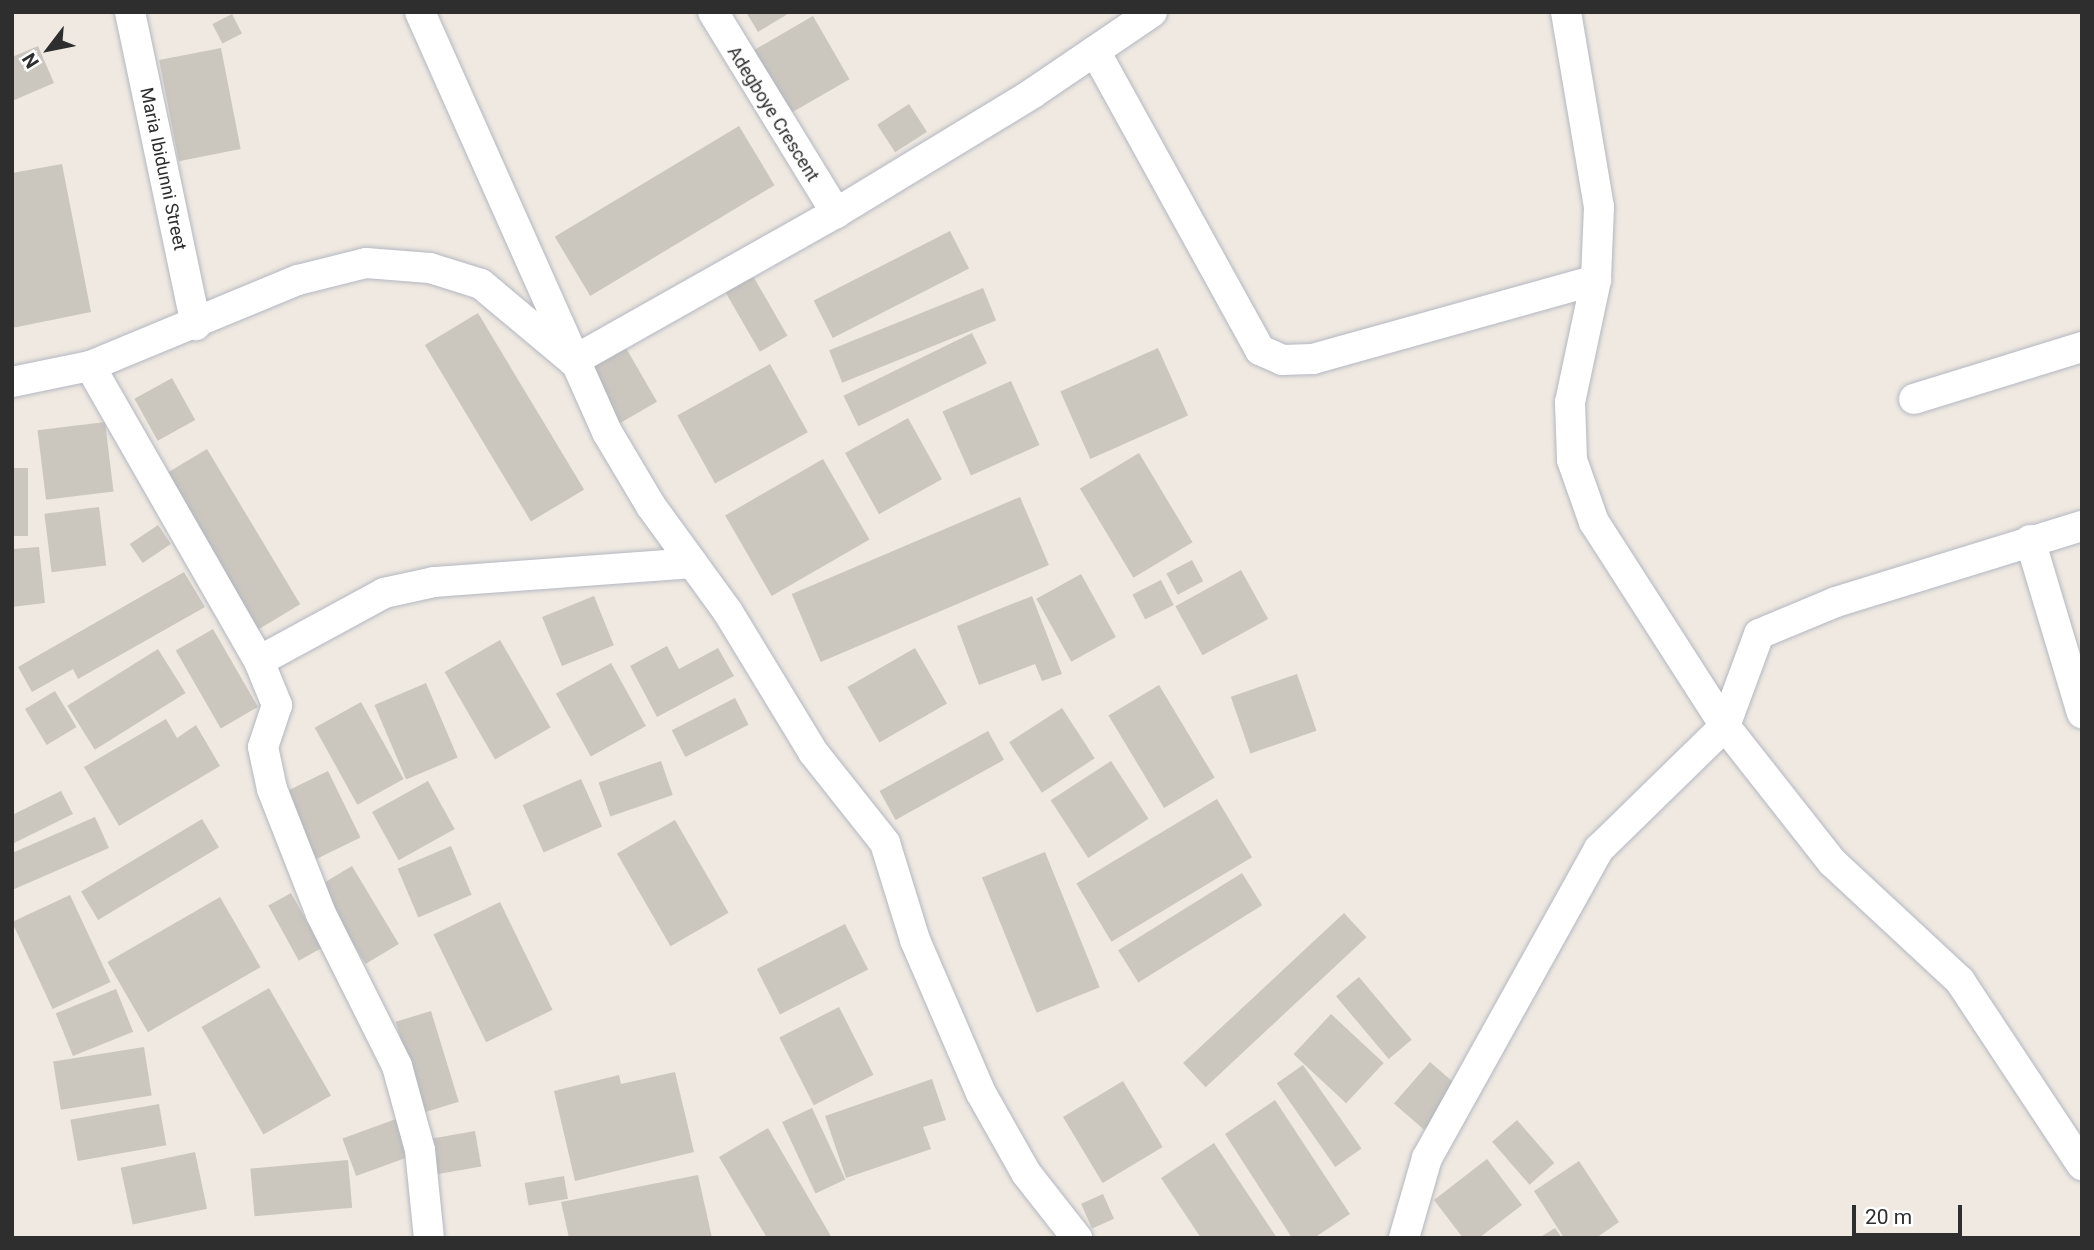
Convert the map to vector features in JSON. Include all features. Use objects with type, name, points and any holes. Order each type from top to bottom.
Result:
[{"type":"street","name":"Maria Ibidunni Street","points":[[130,12],[196,325]]},
{"type":"street","points":[[419,12],[573,361],[651,506],[728,612],[813,752],[885,843],[915,940],[981,1093],[1026,1173],[1077,1238]]},
{"type":"street","name":"Adegboye Crescent","points":[[713,12],[836,213]]},
{"type":"street","points":[[573,361],[836,213],[1095,51],[1152,12]]},
{"type":"street","points":[[1566,12],[1599,207],[1596,280],[1570,402],[1572,460],[1594,522],[1622,571],[1725,726],[1832,862],[1960,981],[2082,1165]]},
{"type":"street","points":[[1095,51],[1260,350],[1282,360],[1312,359],[1596,280]]},
{"type":"street","points":[[12,382],[90,366],[196,325],[298,281],[366,263],[430,268],[481,284],[573,361]]},
{"type":"street","points":[[1914,399],[2082,347]]},
{"type":"street","points":[[90,366],[259,661],[277,705],[263,747],[272,789],[321,914],[397,1066],[420,1150],[429,1238]]},
{"type":"street","points":[[1411,1234],[1427,1158],[1599,849],[1725,726],[1759,634],[1836,602],[2082,526]]},
{"type":"street","points":[[2030,540],[2082,713]]},
{"type":"street","points":[[259,661],[384,593],[434,582],[692,563]]},
{"type":"building","points":[[746,12],[791,12],[758,32]]},
{"type":"building","points":[[232,14],[242,34],[222,44],[212,24]]},
{"type":"building","points":[[813,16],[850,79],[790,114],[753,50]]},
{"type":"building","points":[[38,46],[54,83],[12,101],[12,57]]},
{"type":"building","points":[[221,48],[241,149],[179,161],[159,60]]},
{"type":"building","points":[[909,104],[927,132],[895,152],[877,125]]},
{"type":"building","points":[[739,126],[775,185],[590,296],[555,237]]},
{"type":"building","points":[[62,164],[91,312],[12,328],[12,173]]},
{"type":"building","points":[[950,231],[969,268],[833,338],[814,300]]},
{"type":"building","points":[[753,276],[788,336],[760,352],[725,292]]},
{"type":"building","points":[[983,288],[996,320],[842,383],[829,350]]},
{"type":"building","points":[[478,313],[584,490],[531,522],[425,345]]},
{"type":"building","points":[[972,333],[987,364],[858,426],[843,396]]},
{"type":"building","points":[[626,348],[657,402],[612,428],[581,374]]},
{"type":"building","points":[[1158,348],[1188,416],[1090,459],[1060,392]]},
{"type":"building","points":[[770,364],[808,432],[715,484],[677,415]]},
{"type":"building","points":[[172,378],[195,420],[158,441],[134,399]]},
{"type":"building","points":[[1011,381],[1039,445],[971,475],[942,412]]},
{"type":"building","points":[[908,418],[942,479],[879,514],[845,453]]},
{"type":"building","points":[[105,422],[114,491],[46,500],[38,430]]},
{"type":"building","points":[[207,449],[300,604],[257,630],[163,475]]},
{"type":"building","points":[[1139,453],[1193,542],[1133,578],[1080,489]]},
{"type":"building","points":[[823,459],[870,540],[772,596],[725,516]]},
{"type":"building","points":[[12,468],[28,468],[28,536],[12,536]]},
{"type":"building","points":[[1020,497],[1049,565],[821,662],[792,594]]},
{"type":"building","points":[[99,507],[106,566],[52,572],[44,514]]},
{"type":"building","points":[[158,525],[171,544],[143,563],[130,544]]},
{"type":"building","points":[[39,547],[45,603],[12,607],[12,549]]},
{"type":"building","points":[[1192,560],[1203,581],[1178,595],[1166,574]]},
{"type":"building","points":[[1241,570],[1268,619],[1203,655],[1175,606]]},
{"type":"building","points":[[184,572],[205,607],[78,679],[73,669],[32,692],[18,667]]},
{"type":"building","points":[[1081,574],[1116,637],[1071,662],[1036,599]]},
{"type":"building","points":[[1161,580],[1174,605],[1145,619],[1132,595]]},
{"type":"building","points":[[594,596],[614,645],[562,666],[542,617]]},
{"type":"building","points":[[1032,596],[1062,674],[1042,681],[1035,664],[979,685],[957,626]]},
{"type":"building","points":[[213,629],[258,707],[221,728],[176,650]]},
{"type":"building","points":[[500,640],[550,727],[495,759],[445,672]]},
{"type":"building","points":[[667,646],[679,669],[718,648],[734,676],[657,717],[630,666]]},
{"type":"building","points":[[915,648],[947,703],[879,742],[847,687]]},
{"type":"building","points":[[158,649],[186,693],[95,750],[67,706]]},
{"type":"building","points":[[611,663],[646,726],[591,757],[556,694]]},
{"type":"building","points":[[1297,674],[1317,731],[1250,754],[1231,697]]},
{"type":"building","points":[[426,683],[458,758],[406,779],[374,705]]},
{"type":"building","points":[[1159,685],[1215,778],[1164,808],[1108,715]]},
{"type":"building","points":[[55,691],[77,727],[47,745],[25,709]]},
{"type":"building","points":[[735,698],[749,725],[685,757],[672,730]]},
{"type":"building","points":[[361,702],[404,779],[357,805],[315,728]]},
{"type":"building","points":[[1062,708],[1095,758],[1042,793],[1009,742]]},
{"type":"building","points":[[166,719],[177,738],[196,725],[220,766],[119,826],[84,767]]},
{"type":"building","points":[[988,731],[1004,760],[896,820],[880,791]]},
{"type":"building","points":[[661,761],[673,795],[610,817],[599,782]]},
{"type":"building","points":[[1111,761],[1149,819],[1088,858],[1051,800]]},
{"type":"building","points":[[328,771],[360,838],[316,859],[284,792]]},
{"type":"building","points":[[581,779],[602,827],[544,853],[523,805]]},
{"type":"building","points":[[428,781],[455,829],[399,860],[372,812]]},
{"type":"building","points":[[61,791],[73,814],[12,844],[12,815]]},
{"type":"building","points":[[1217,799],[1252,857],[1111,942],[1076,883]]},
{"type":"building","points":[[95,817],[109,848],[12,890],[12,853]]},
{"type":"building","points":[[202,819],[219,847],[98,920],[81,892]]},
{"type":"building","points":[[675,820],[729,913],[670,946],[617,854]]},
{"type":"building","points":[[451,846],[472,895],[418,917],[398,869]]},
{"type":"building","points":[[1045,852],[1100,987],[1037,1013],[982,877]]},
{"type":"building","points":[[352,866],[399,944],[365,964],[319,886]]},
{"type":"building","points":[[1242,873],[1262,905],[1138,983],[1118,950]]},
{"type":"building","points":[[291,893],[322,948],[299,961],[268,906]]},
{"type":"building","points":[[70,895],[111,982],[53,1009],[12,922]]},
{"type":"building","points":[[220,897],[260,967],[148,1032],[107,962]]},
{"type":"building","points":[[500,902],[553,1010],[486,1042],[433,934]]},
{"type":"building","points":[[1344,913],[1367,937],[1206,1087],[1183,1063]]},
{"type":"building","points":[[845,924],[868,969],[780,1014],[757,969]]},
{"type":"building","points":[[1359,977],[1412,1040],[1389,1059],[1336,996]]},
{"type":"building","points":[[269,988],[331,1095],[263,1134],[201,1027]]},
{"type":"building","points":[[116,989],[133,1032],[73,1056],[56,1013]]},
{"type":"building","points":[[839,1007],[874,1075],[814,1105],[779,1037]]},
{"type":"building","points":[[431,1011],[459,1102],[423,1113],[396,1022]]},
{"type":"building","points":[[1331,1014],[1384,1063],[1346,1103],[1293,1054]]},
{"type":"building","points":[[144,1047],[152,1095],[61,1110],[53,1061]]},
{"type":"building","points":[[1430,1062],[1460,1088],[1424,1130],[1394,1104]]},
{"type":"building","points":[[1303,1065],[1362,1149],[1335,1167],[1277,1083]]},
{"type":"building","points":[[675,1072],[694,1152],[575,1181],[554,1091],[619,1075],[621,1084]]},
{"type":"building","points":[[932,1079],[946,1120],[923,1127],[931,1149],[846,1178],[825,1116]]},
{"type":"building","points":[[1123,1081],[1163,1147],[1103,1183],[1063,1117]]},
{"type":"building","points":[[1275,1100],[1350,1214],[1314,1238],[1292,1238],[1225,1134]]},
{"type":"building","points":[[159,1104],[166,1145],[78,1161],[70,1120]]},
{"type":"building","points":[[812,1108],[845,1180],[815,1194],[782,1122]]},
{"type":"building","points":[[396,1119],[410,1157],[356,1176],[342,1138]]},
{"type":"building","points":[[1517,1120],[1554,1163],[1529,1185],[1492,1142]]},
{"type":"building","points":[[768,1128],[832,1238],[767,1238],[719,1157]]},
{"type":"building","points":[[475,1131],[481,1166],[434,1175],[428,1139]]},
{"type":"building","points":[[1214,1143],[1277,1238],[1201,1238],[1161,1178]]},
{"type":"building","points":[[195,1152],[207,1209],[133,1225],[121,1168]]},
{"type":"building","points":[[1487,1159],[1522,1205],[1479,1238],[1463,1238],[1434,1200]]},
{"type":"building","points":[[348,1160],[352,1208],[255,1216],[250,1169]]},
{"type":"building","points":[[1579,1161],[1619,1222],[1596,1238],[1564,1238],[1534,1191]]},
{"type":"building","points":[[698,1175],[712,1238],[569,1238],[561,1202]]},
{"type":"building","points":[[564,1176],[568,1199],[529,1206],[525,1183]]},
{"type":"building","points":[[1103,1194],[1114,1219],[1092,1228],[1081,1204]]},
{"type":"building","points":[[1555,1228],[1562,1238],[1539,1238]]}]
